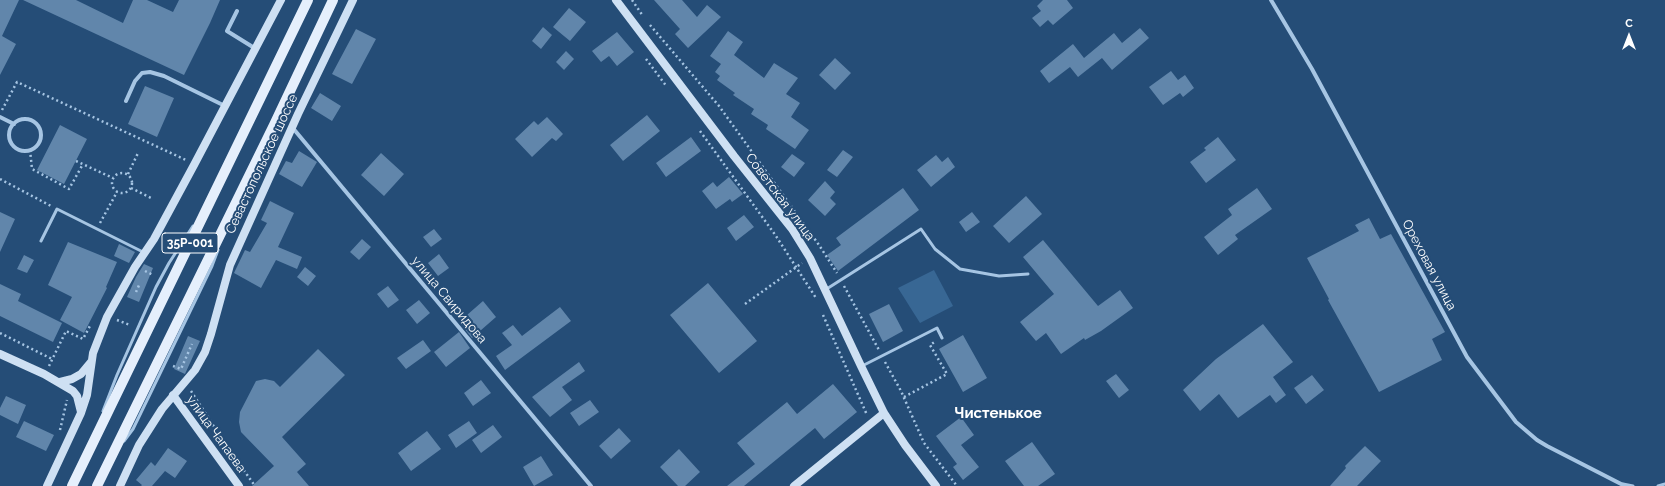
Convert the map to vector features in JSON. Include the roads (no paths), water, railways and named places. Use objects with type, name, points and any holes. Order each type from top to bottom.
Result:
[{"type":"main road","points":[[47,486],[81,413],[87,395],[91,362],[97,340],[107,317],[194,165],[282,0]]},
{"type":"main road","name":"35Р-001","points":[[72,486],[308,0]]},
{"type":"main road","name":"35Р-001","points":[[97,486],[274,125],[333,0]]},
{"type":"main road","name":"Севастопольское шоссе","points":[[120,486],[139,445],[162,409],[195,370],[205,352],[230,264],[292,127],[353,0]]},
{"type":"main road","name":"Советская улица","points":[[616,0],[734,156],[792,229],[810,258],[884,413],[905,445],[936,486]]},
{"type":"main road","points":[[0,354],[87,395]]},
{"type":"main road","points":[[60,382],[72,380],[81,374],[91,362]]},
{"type":"main road","points":[[60,382],[73,390],[77,396],[81,413]]},
{"type":"main road","points":[[179,404],[177,393],[182,385]]},
{"type":"main road","points":[[871,423],[876,417],[878,407],[876,397]]},
{"type":"main road","name":"улица Чапаева","points":[[171,398],[179,404],[239,486]]},
{"type":"main road","points":[[794,486],[884,413]]},
{"type":"main road","points":[[871,423],[882,421],[892,425]]},
{"type":"street","name":"Ореховая улица","points":[[1270,0],[1312,69],[1467,357],[1516,422],[1537,440],[1624,485]]},
{"type":"street","points":[[237,11],[227,31],[257,49]]},
{"type":"street","points":[[126,102],[136,81],[142,73],[150,72],[164,76],[225,106]]},
{"type":"street","points":[[0,117],[14,124]]},
{"type":"street","points":[[26,119],[31,120],[39,127],[42,137],[37,147],[22,151],[17,149],[10,141],[10,131],[14,124],[20,120],[26,119]]},
{"type":"street","name":"улица Свиридова","points":[[292,127],[591,486]]},
{"type":"lane","points":[[41,241],[57,209],[145,253]]},
{"type":"lane","points":[[825,290],[921,229],[936,249],[960,269],[999,276],[1028,274]]},
{"type":"lane","points":[[861,366],[937,328],[942,338]]},
{"type":"lane","points":[[1658,486],[1665,484]]},
{"type":"lane","points":[[1624,485],[1633,486]]},
{"type":"district","name":"Чистенькое","points":[[998,413]]}]
